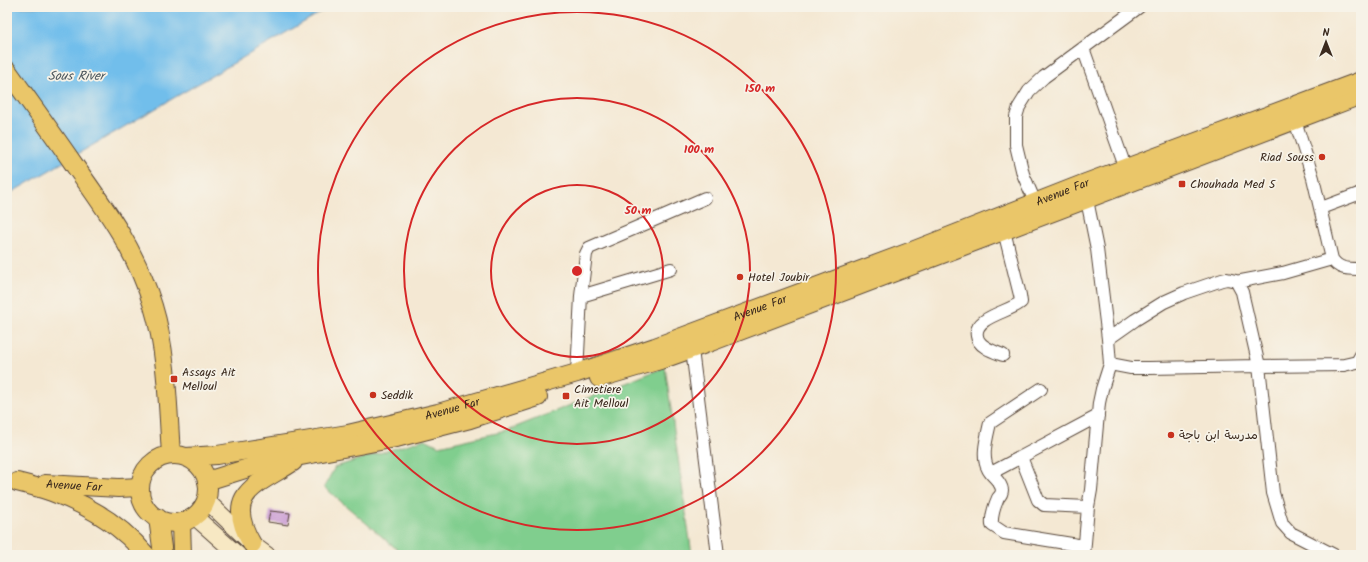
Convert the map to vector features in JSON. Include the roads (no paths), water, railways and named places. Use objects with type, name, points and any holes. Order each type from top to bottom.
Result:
[{"type":"main road","points":[[7,70],[112,218],[137,262],[153,307],[164,364],[178,456]]},
{"type":"main road","name":"Avenue Far","points":[[207,481],[264,463],[396,438],[470,418],[590,380],[660,360],[691,340],[912,251],[1038,209],[1129,176],[1293,113],[1361,81]]},
{"type":"main road","name":"Avenue Far","points":[[1293,113],[1361,95]]},
{"type":"main road","name":"Avenue Far","points":[[178,456],[217,454],[355,432],[438,413],[577,373],[655,347],[691,340],[1004,231],[1038,209],[1087,200],[1129,176]]},
{"type":"main road","points":[[178,456],[191,460],[200,467],[207,481],[208,488],[206,500],[203,506],[188,519],[172,522],[158,518],[150,512],[144,503],[140,487],[143,477],[152,464],[161,458],[178,456]]},
{"type":"main road","points":[[252,544],[244,529],[242,521],[242,504],[249,489],[302,457]]},
{"type":"main road","name":"Avenue Far","points":[[12,482],[119,488],[140,487]]},
{"type":"main road","points":[[12,482],[51,492],[74,500],[111,522],[146,555]]},
{"type":"main road","points":[[206,500],[252,544],[267,555]]},
{"type":"main road","points":[[158,518],[163,555]]},
{"type":"main road","points":[[182,555],[188,519]]},
{"type":"main road","points":[[188,519],[238,555]]},
{"type":"street","points":[[1038,209],[1023,174],[1016,145],[1016,117],[1019,107],[1029,91],[1044,77],[1139,7]]},
{"type":"street","points":[[1083,48],[1129,176]]},
{"type":"street","points":[[1293,113],[1314,178],[1332,259],[1338,266],[1344,269],[1361,269]]},
{"type":"street","points":[[1321,208],[1361,193]]},
{"type":"street","points":[[577,373],[581,296],[586,254],[589,248],[705,198]]},
{"type":"street","points":[[1041,389],[990,423],[985,452],[988,470],[999,482],[1002,488],[991,519],[992,525],[997,530],[1004,533],[1084,550],[1091,490],[1094,444],[1102,389],[1110,364],[1097,249],[1087,200]]},
{"type":"street","points":[[1003,355],[990,350],[979,342],[976,336],[977,330],[982,322],[1003,311],[1015,307],[1021,302],[1004,231]]},
{"type":"street","points":[[1108,339],[1164,302],[1184,293],[1222,280],[1232,280],[1236,282],[1283,273],[1332,259]]},
{"type":"street","points":[[581,296],[672,269]]},
{"type":"street","points":[[1236,282],[1242,292],[1259,366],[1273,493],[1282,523],[1291,532],[1334,555]]},
{"type":"street","points":[[691,340],[718,555]]},
{"type":"street","points":[[1110,364],[1131,368],[1344,365],[1357,362],[1361,355]]},
{"type":"street","points":[[991,473],[1098,416]]},
{"type":"street","points":[[1021,457],[1038,500],[1044,505],[1088,507]]},
{"type":"water","name":"Sous River","points":[[7,7],[330,7],[7,195]]},
{"type":"place","name":"Riad Souss","points":[[1322,157]]},
{"type":"place","name":"Chouhada Med 5","points":[[1182,184]]},
{"type":"place","name":"Hotel Joubir","points":[[740,277]]},
{"type":"place","name":"Assays Ait Melloul","points":[[174,379]]},
{"type":"place","name":"Seddik","points":[[373,395]]},
{"type":"place","name":"Cimetiere Ait Melloul","points":[[566,396]]},
{"type":"place","name":"مدرسة ابن باجة","points":[[1171,435]]}]
